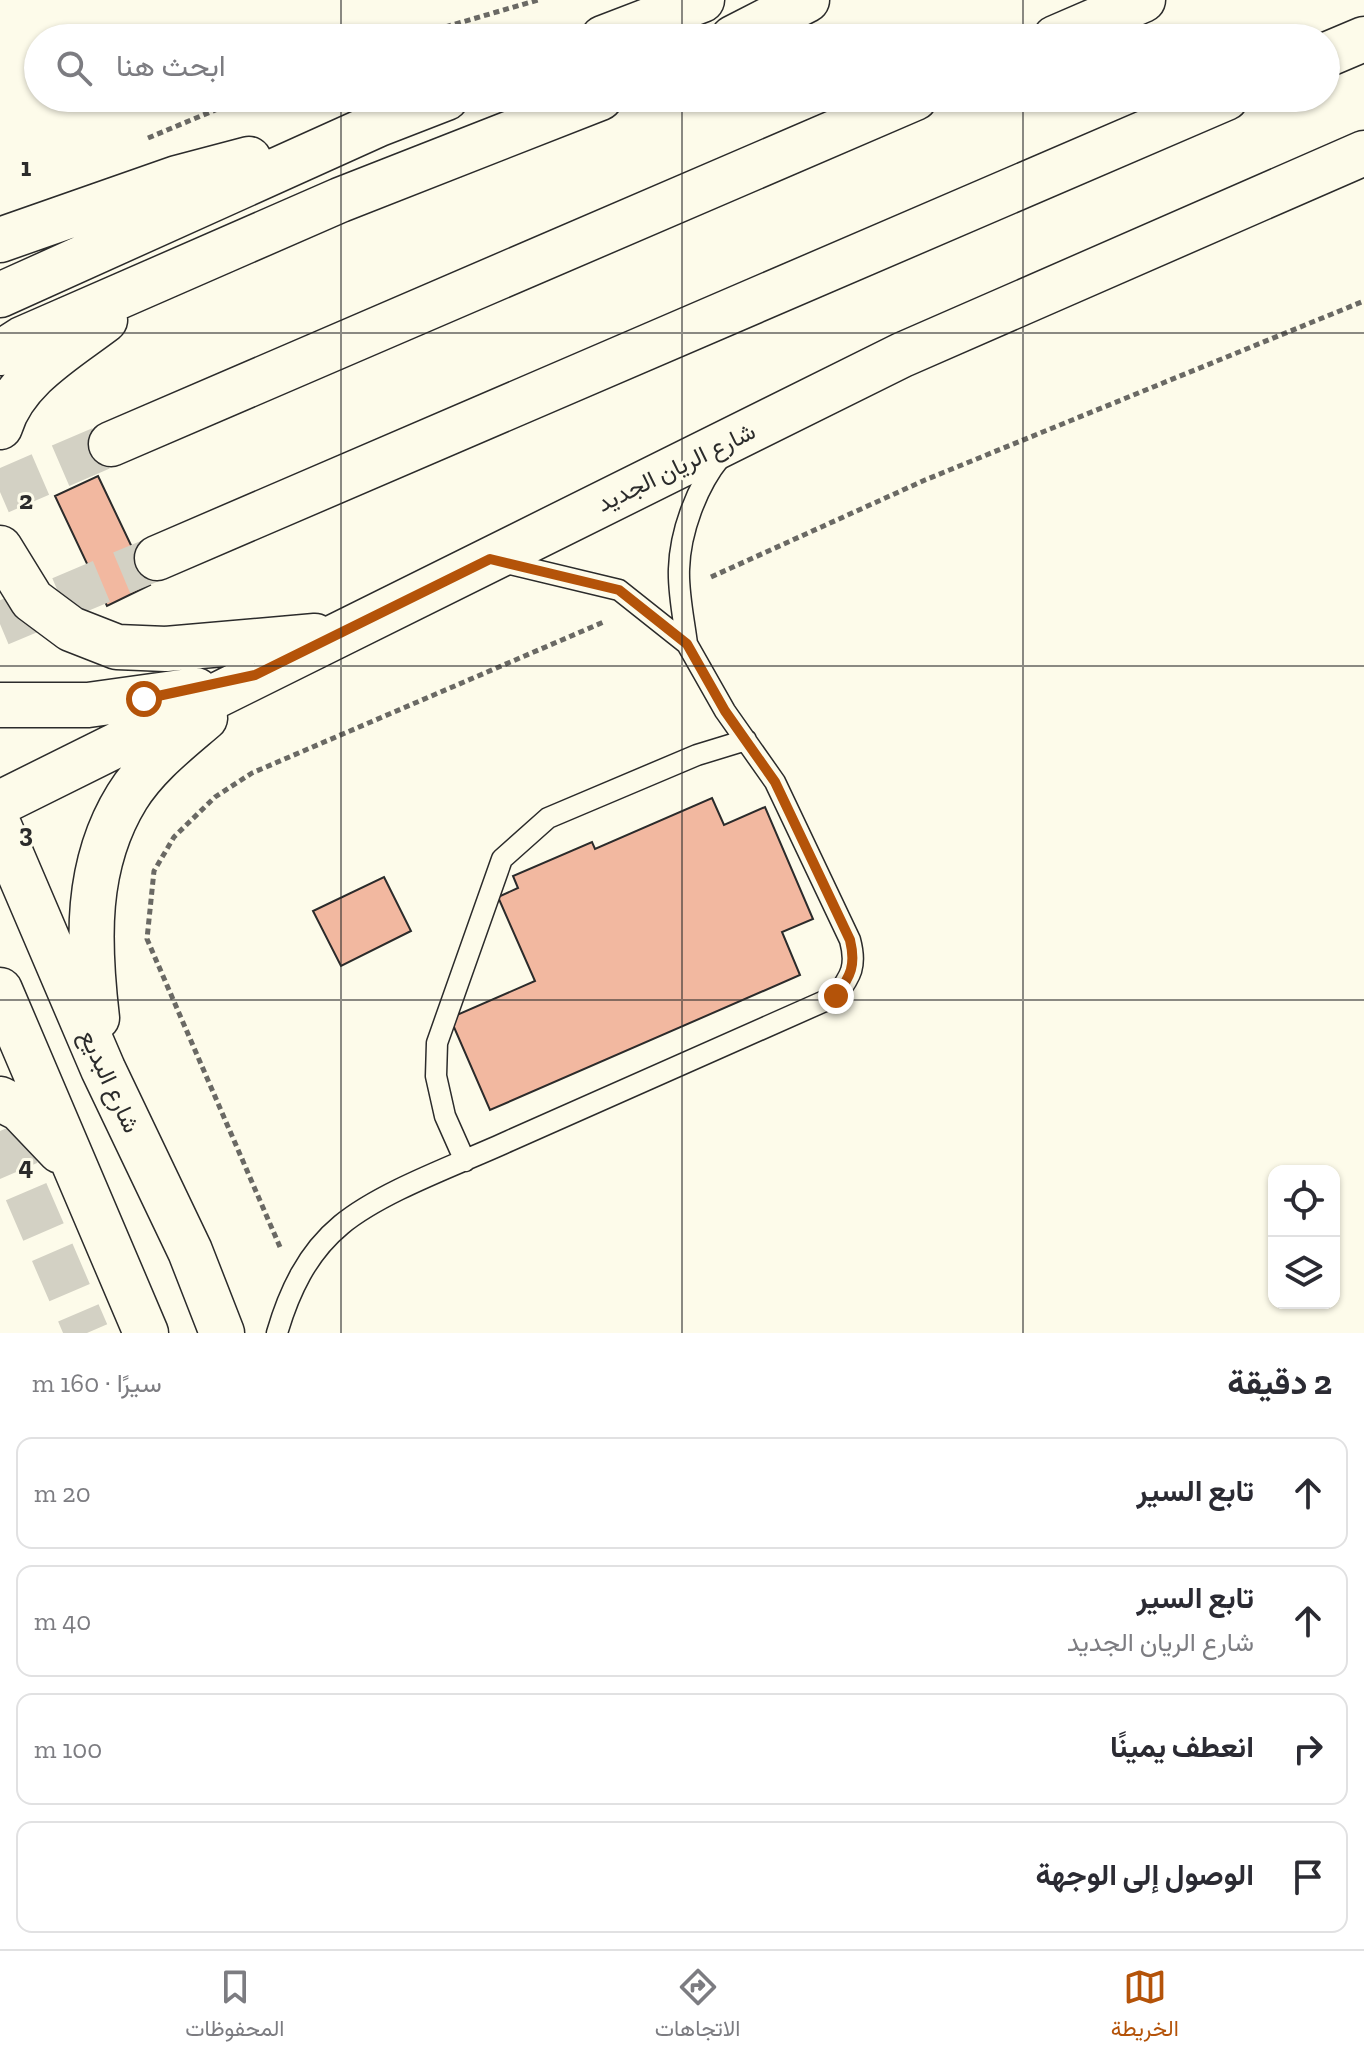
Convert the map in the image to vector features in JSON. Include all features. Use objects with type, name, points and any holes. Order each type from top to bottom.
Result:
[{"type":"main road","points":[[639,24],[702,0]]},
{"type":"main road","points":[[760,24],[807,0]]},
{"type":"main road","points":[[1084,24],[1130,0]]},
{"type":"main road","points":[[1087,24],[1143,0]]},
{"type":"main road","points":[[1340,49],[1364,39]]},
{"type":"main road","points":[[0,295],[410,112]]},
{"type":"main road","points":[[0,353],[22,339],[340,200],[564,112]]},
{"type":"main road","points":[[111,444],[882,112]]},
{"type":"main road","points":[[157,558],[1193,112]]},
{"type":"main road","points":[[0,240],[177,178],[379,124]]},
{"type":"main road","name":"شارع الريان الجديد","points":[[0,803],[902,355],[1364,153]]},
{"type":"main road","points":[[0,427],[3,416],[32,376],[161,277]]},
{"type":"main road","points":[[0,548],[32,600],[71,629],[117,647],[166,649],[341,633]]},
{"type":"main road","points":[[0,705],[37,707],[144,699],[255,675]]},
{"type":"main road","points":[[103,1069],[90,957],[94,875],[127,797],[159,758],[255,675]]},
{"type":"main road","name":"شارع البديع","points":[[0,828],[103,1069],[190,1251],[222,1333]]},
{"type":"main road","points":[[0,990],[146,1333]]},
{"type":"main road","points":[[0,1099],[20,1109],[73,1164]]},
{"type":"lane","points":[[687,644],[679,568],[688,524],[705,477],[738,436]]},
{"type":"lane","points":[[277,1333],[296,1281],[317,1250],[342,1224],[465,1161],[836,996],[853,973],[854,957],[850,940],[775,782],[687,644],[619,590],[490,559]]},
{"type":"lane","points":[[465,1161],[442,1103],[436,1076],[437,1043],[502,859],[548,818],[697,755],[746,740]]},
{"type":"path","points":[[455,24],[538,0]]},
{"type":"path","points":[[681,590],[925,480],[1364,301]]},
{"type":"path","points":[[296,1281],[147,939],[154,871],[174,837],[215,797],[252,773],[641,607]]},
{"type":"building","points":[[98,476],[150,585],[107,606],[55,496]]},
{"type":"building","points":[[712,798],[724,825],[765,807],[813,919],[782,932],[800,975],[490,1110],[450,1018],[535,981],[498,897],[518,888],[513,876],[592,842],[595,849]]},
{"type":"building","points":[[384,877],[411,931],[341,966],[313,911]]},
{"type":"tunnel","points":[[0,492],[111,444]]},
{"type":"tunnel","points":[[0,624],[157,558]]},
{"type":"tunnel","points":[[0,1131],[87,1333]]},
{"type":"route","points":[[144,699],[255,675],[490,559],[619,590],[687,644],[725,711],[775,782],[850,940],[854,957],[853,973],[836,996]]}]
